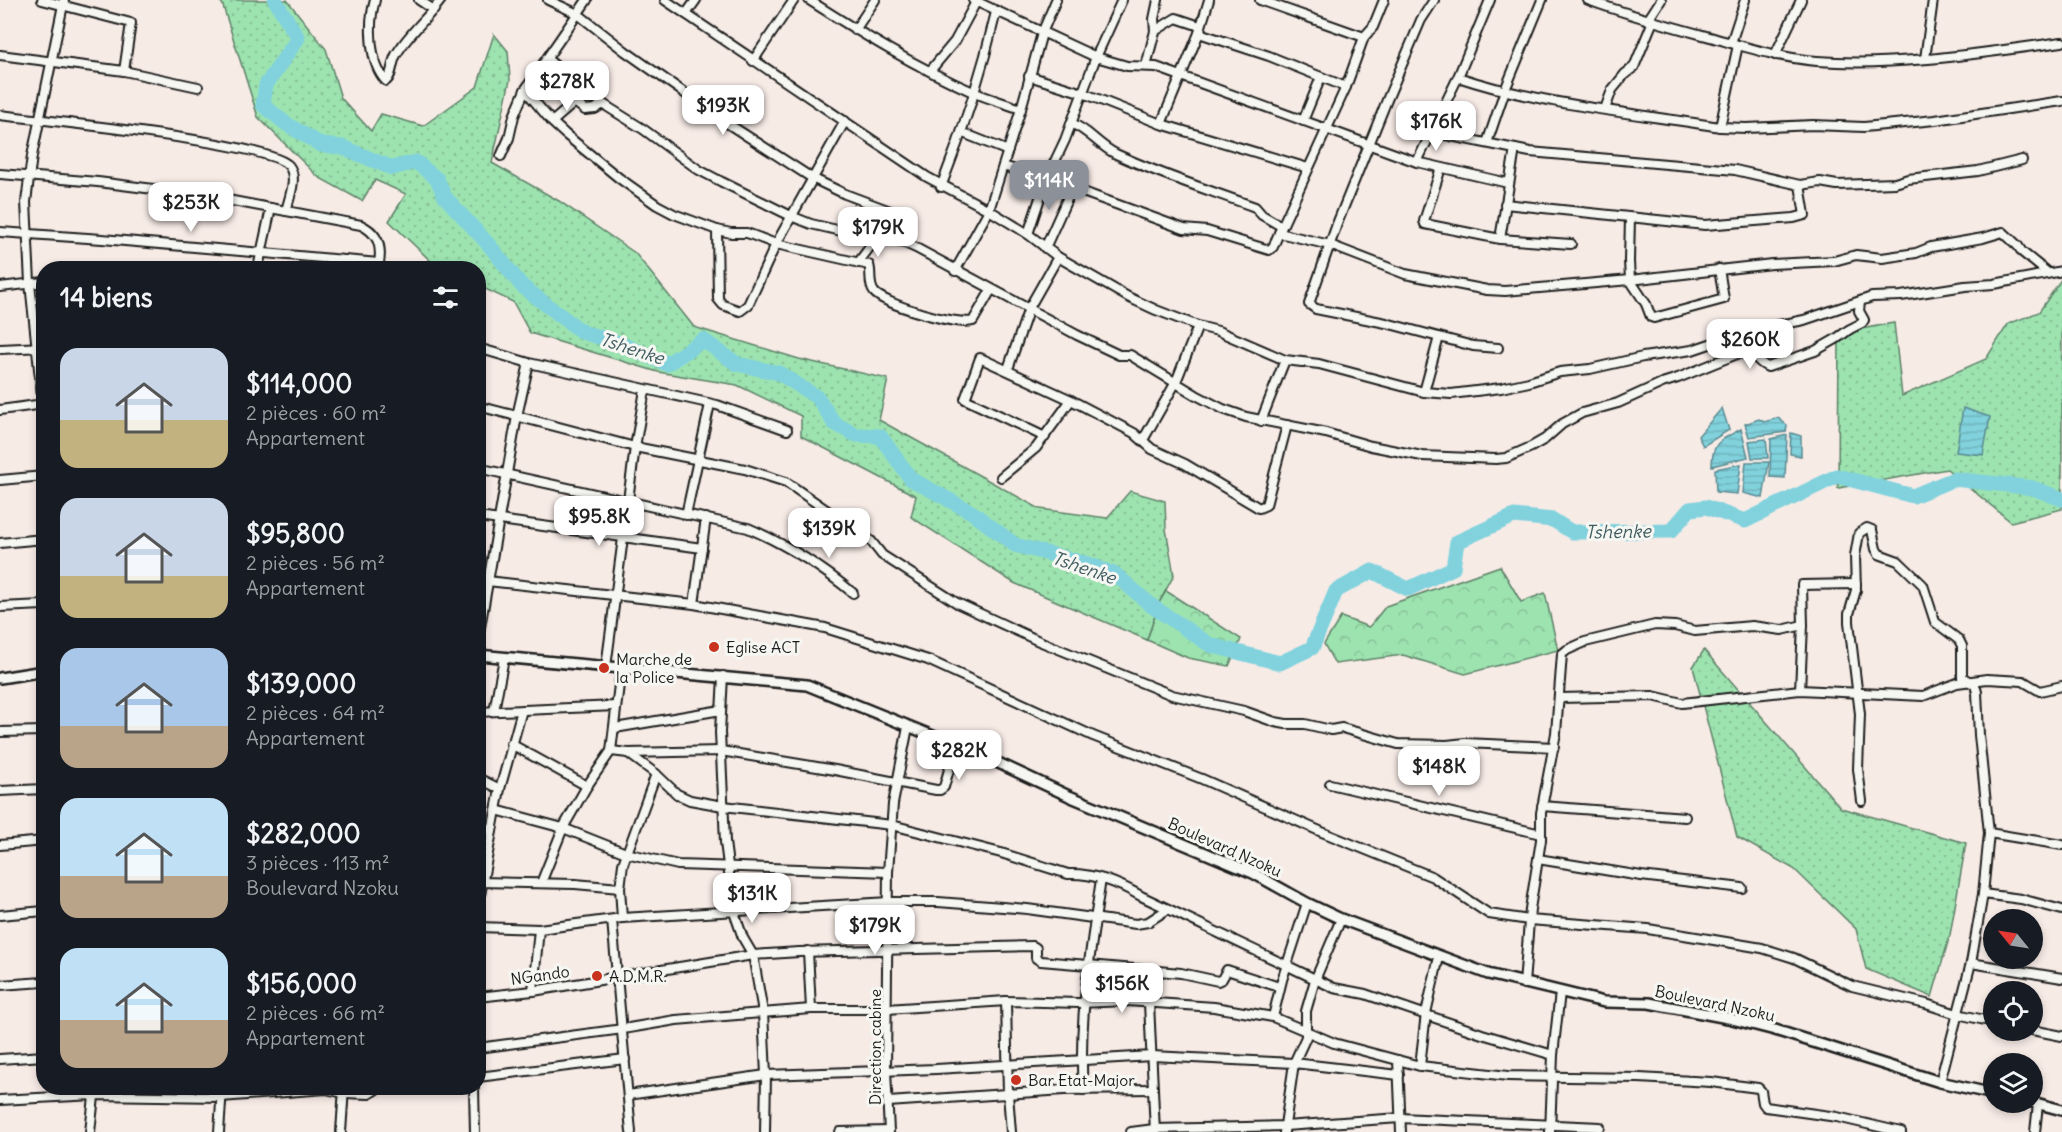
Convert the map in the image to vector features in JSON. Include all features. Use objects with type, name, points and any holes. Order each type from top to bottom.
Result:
[{"type":"street","points":[[42,0],[64,2],[131,23],[124,71]]},
{"type":"street","points":[[375,0],[370,27],[373,57],[378,72],[386,81],[390,77],[397,54],[441,0]]},
{"type":"street","points":[[419,0],[434,10]]},
{"type":"street","points":[[548,0],[578,14],[625,51],[730,125],[812,178],[845,194],[893,212],[894,214],[858,263]]},
{"type":"street","points":[[501,156],[525,90],[587,0]]},
{"type":"street","points":[[665,0],[941,187],[989,210],[1028,234],[1058,257],[1128,297],[1198,326],[1218,331],[1285,360],[1319,364],[1424,392],[1451,394],[1501,388],[1560,372],[1590,369],[1643,357],[1692,350],[1745,332],[1804,320],[1872,297],[1901,296],[1994,284],[2062,271]]},
{"type":"street","points":[[686,14],[696,0]]},
{"type":"street","points":[[753,61],[794,0]]},
{"type":"street","points":[[809,0],[855,30],[930,71],[975,93],[1021,109]]},
{"type":"street","points":[[855,30],[875,0]]},
{"type":"street","points":[[955,270],[989,210],[1042,33],[1056,0]]},
{"type":"street","points":[[1028,234],[1046,180],[1122,0]]},
{"type":"street","points":[[1146,66],[1155,31],[1154,19],[1158,0]]},
{"type":"street","points":[[1161,124],[1200,30],[1209,0]]},
{"type":"street","points":[[1003,166],[1072,188],[1184,229],[1207,231],[1269,249],[1273,247],[1346,87],[1364,37],[1378,18],[1384,0]]},
{"type":"street","points":[[1434,0],[1421,20],[1309,300],[1311,306],[1316,309],[1386,323],[1473,346],[1498,348]]},
{"type":"street","points":[[1418,162],[1458,77],[1490,0]]},
{"type":"street","points":[[1487,143],[1505,90],[1542,0]]},
{"type":"street","points":[[1591,0],[1651,21],[1775,55],[1816,61],[1863,62],[1925,59],[2062,42]]},
{"type":"street","points":[[1605,109],[1612,90],[1634,67],[1660,0]]},
{"type":"street","points":[[1720,127],[1745,0]]},
{"type":"street","points":[[1775,55],[1801,0]]},
{"type":"street","points":[[1925,59],[1933,0]]},
{"type":"street","points":[[930,71],[955,40],[975,1],[1096,57],[1126,66],[1156,66],[1418,162],[1508,183]]},
{"type":"street","points":[[1265,1],[1364,37]]},
{"type":"street","points":[[36,321],[30,283],[27,234],[28,178],[64,2]]},
{"type":"street","points":[[941,187],[963,133],[996,12]]},
{"type":"street","points":[[1155,31],[1176,18],[1200,30],[1346,87]]},
{"type":"street","points":[[0,55],[124,71],[198,87]]},
{"type":"street","points":[[547,59],[603,104],[643,129],[699,170],[791,216],[830,229],[876,238],[892,237],[1077,335],[1119,355],[1130,355],[1223,409],[1261,421],[1422,456],[1444,459],[1506,458],[1545,439],[1570,419],[1618,403],[1737,354],[1752,353],[1765,367],[1804,356],[1862,323],[1864,320],[1859,311],[1860,302]]},
{"type":"street","points":[[536,72],[579,106],[590,111],[603,104]]},
{"type":"street","points":[[1029,76],[1083,93],[1161,124],[1308,168]]},
{"type":"street","points":[[1303,121],[1321,76]]},
{"type":"street","points":[[1458,77],[1505,90],[1605,109],[1720,127],[1746,128],[1813,125],[1864,127],[1935,120],[2062,100]]},
{"type":"street","points":[[525,90],[552,122],[601,164],[657,205],[691,221],[717,230],[747,233],[776,244],[868,265],[871,286],[880,297],[896,305],[946,319],[973,321],[991,290]]},
{"type":"street","points":[[552,122],[575,102]]},
{"type":"street","points":[[0,115],[171,136],[249,150],[284,161],[291,168],[293,178],[285,211]]},
{"type":"street","points":[[717,230],[718,299],[720,303],[740,311],[748,305],[776,244],[845,122]]},
{"type":"street","points":[[1071,123],[1085,129],[1099,144],[1140,165],[1255,207],[1280,230],[1330,245],[1405,274],[1487,290],[1551,288],[1719,269],[1834,261],[1856,255],[1875,258],[1893,256],[2003,232],[2022,252],[2048,273]]},
{"type":"street","points":[[1431,132],[1515,149],[1596,159],[1735,170],[1800,185],[1820,182],[1848,185],[1895,183],[1978,171],[2022,160]]},
{"type":"street","points":[[963,133],[1008,151]]},
{"type":"street","points":[[1500,239],[1515,149]]},
{"type":"street","points":[[1441,168],[1425,224],[1500,239],[1571,244]]},
{"type":"street","points":[[0,174],[98,182],[201,195],[365,227],[372,231],[381,246],[379,261]]},
{"type":"street","points":[[1505,204],[1705,225],[1794,218],[1805,215],[1800,185]]},
{"type":"street","points":[[1045,248],[1072,188]]},
{"type":"street","points":[[259,261],[271,208]]},
{"type":"street","points":[[1630,218],[1630,280],[1646,304],[1649,315],[1654,318],[1724,300],[1719,269]]},
{"type":"street","points":[[0,232],[357,261]]},
{"type":"street","points":[[1008,369],[1029,308],[1058,257]]},
{"type":"street","points":[[0,287],[36,283]]},
{"type":"street","points":[[1143,440],[1176,382],[1198,326]]},
{"type":"street","points":[[1424,392],[1439,337]]},
{"type":"street","points":[[0,349],[36,347]]},
{"type":"street","points":[[486,350],[529,363],[728,408],[787,430]]},
{"type":"street","points":[[1045,437],[965,399],[980,358],[1071,400],[1143,440],[1152,449],[1185,464],[1262,508],[1266,505],[1287,425]]},
{"type":"street","points":[[1261,421],[1285,360]]},
{"type":"street","points":[[486,593],[517,416],[529,363]]},
{"type":"street","points":[[606,667],[635,447],[645,390]]},
{"type":"street","points":[[1001,477],[1027,456],[1045,437],[1071,400]]},
{"type":"street","points":[[686,515],[710,404]]},
{"type":"street","points":[[0,410],[36,405]]},
{"type":"street","points":[[486,408],[635,447],[744,469],[786,482],[871,541],[882,555],[957,603],[1039,641],[1172,695],[1244,711],[1286,724],[1305,724],[1331,730],[1342,728],[1398,744],[1447,746],[1465,743],[1554,747]]},
{"type":"street","points":[[486,470],[742,526],[767,536],[830,574],[853,593]]},
{"type":"street","points":[[0,480],[36,477]]},
{"type":"street","points":[[694,603],[706,518]]},
{"type":"street","points":[[486,519],[702,548]]},
{"type":"street","points":[[1863,801],[1858,776],[1861,724],[1849,622],[1856,584],[1855,556],[1860,533],[1862,530],[1870,529],[1879,554],[1898,561],[1923,585],[1935,622],[1959,640],[1962,646],[1962,677],[1971,681],[1977,692],[1989,833],[1983,894],[1971,963],[1940,1082]]},
{"type":"street","points":[[0,543],[36,540]]},
{"type":"street","points":[[488,582],[694,603],[816,626],[928,660],[1093,736],[1202,779],[1322,832],[1433,877],[1489,914],[1529,920],[1648,929],[1762,948],[1794,958],[1852,986],[1983,1020]]},
{"type":"street","points":[[1800,690],[1802,585],[1856,584]]},
{"type":"street","points":[[0,607],[36,605]]},
{"type":"street","points":[[1524,984],[1529,920],[1541,834],[1540,821],[1554,747],[1562,654],[1585,642],[1655,625],[1675,626],[1695,631],[1752,626],[1782,630],[1803,625]]},
{"type":"street","name":"Boulevard Nzoku","points":[[486,657],[807,685],[992,760],[1069,796],[1253,873],[1341,919],[1504,980],[1604,1002],[1649,1003],[1728,1018],[1775,1030],[1940,1082],[1983,1092]]},
{"type":"street","points":[[494,711],[504,658]]},
{"type":"street","points":[[541,883],[563,828],[611,750],[621,668]]},
{"type":"street","points":[[0,678],[36,672]]},
{"type":"street","points":[[723,676],[721,751],[727,867],[734,912],[743,938],[753,955],[763,1012],[766,1075],[765,1132]]},
{"type":"street","points":[[1559,698],[1653,696],[1682,703],[1800,690],[1923,696],[1956,683],[1987,679],[2023,681],[2040,691],[2062,686]]},
{"type":"street","points":[[486,712],[616,706]]},
{"type":"street","points":[[486,859],[500,789],[522,710]]},
{"type":"street","points":[[615,728],[721,710]]},
{"type":"street","name":"Direction cabine","points":[[889,1132],[886,1070],[888,872],[893,804],[908,727]]},
{"type":"street","points":[[0,732],[36,731]]},
{"type":"street","points":[[511,744],[587,786]]},
{"type":"street","points":[[611,750],[628,753],[721,751],[940,790],[944,787],[952,759]]},
{"type":"street","points":[[628,753],[682,798],[723,806],[892,825],[1001,852],[1068,874],[1078,874],[1120,884],[1334,988],[1365,994],[1482,1034],[1553,1055]]},
{"type":"street","points":[[622,918],[620,888],[626,853],[656,774]]},
{"type":"street","points":[[486,782],[500,789]]},
{"type":"street","points":[[1330,784],[1541,834]]},
{"type":"street","points":[[0,791],[36,789]]},
{"type":"street","points":[[1542,806],[1685,818]]},
{"type":"street","points":[[496,810],[563,828],[626,853],[678,865],[888,872]]},
{"type":"street","points":[[486,828],[492,831]]},
{"type":"street","points":[[1989,833],[2062,845]]},
{"type":"street","points":[[0,845],[36,842]]},
{"type":"street","points":[[1538,860],[1641,876],[1742,888]]},
{"type":"street","points":[[1083,1090],[1081,1060],[1084,1002],[1101,879]]},
{"type":"street","points":[[486,882],[620,888]]},
{"type":"street","points":[[1983,894],[2021,899],[2062,910]]},
{"type":"street","points":[[486,927],[539,929],[622,918],[888,902],[949,903],[1027,909],[1140,924],[1148,922],[1168,909]]},
{"type":"street","points":[[1273,1017],[1279,987],[1307,903]]},
{"type":"street","points":[[0,915],[36,912]]},
{"type":"street","points":[[1285,1129],[1294,1064],[1305,1041],[1306,1011],[1315,980],[1341,919]]},
{"type":"street","points":[[612,920],[631,1132]]},
{"type":"street","points":[[533,991],[539,929]]},
{"type":"street","name":"NGando","points":[[486,996],[533,991],[753,955],[808,951],[1035,947],[1036,958],[1041,962],[1089,965]]},
{"type":"street","points":[[808,951],[811,1009]]},
{"type":"street","points":[[1420,1065],[1426,1013],[1439,957]]},
{"type":"street","points":[[1971,963],[2062,978]]},
{"type":"street","points":[[1089,965],[1180,973],[1218,981],[1222,979],[1227,970],[1279,987]]},
{"type":"street","points":[[0,986],[36,983]]},
{"type":"street","points":[[1551,1129],[1553,1055],[1560,992]]},
{"type":"street","points":[[1006,1001],[1011,1132]]},
{"type":"street","points":[[486,1047],[676,1020],[763,1012],[1006,1001],[1127,1001],[1214,1007],[1273,1017],[1334,1043],[1420,1065],[1496,1075],[1660,1079],[1711,1082],[1758,1089],[1761,1091],[1766,1107],[1837,1117],[1901,1132]]},
{"type":"street","points":[[1149,1003],[1155,1130]]},
{"type":"street","points":[[2043,1032],[2062,1036]]},
{"type":"street","points":[[628,1095],[766,1075],[1007,1065],[1152,1056],[1294,1064],[1399,1075]]},
{"type":"street","points":[[0,1059],[36,1057]]},
{"type":"street","points":[[486,1076],[625,1059]]},
{"type":"street","points":[[1398,1060],[1401,1132]]},
{"type":"street","points":[[888,1102],[1083,1090],[1153,1089]]},
{"type":"street","points":[[0,1100],[53,1095]]},
{"type":"street","points":[[90,1132],[95,1095]]},
{"type":"street","points":[[179,1095],[221,1097],[237,1095]]},
{"type":"street","points":[[341,1132],[344,1095]]},
{"type":"street","points":[[474,1095],[475,1132]]},
{"type":"street","points":[[219,1132],[221,1097]]},
{"type":"street","points":[[2043,1105],[2062,1110]]},
{"type":"street","points":[[2035,1113],[2035,1132]]},
{"type":"street","points":[[1131,1132],[1285,1129],[1400,1118],[1551,1129],[1600,1127]]},
{"type":"street","points":[[840,1132],[889,1132]]},
{"type":"green space","points":[[217,0],[287,0],[326,49],[341,98],[371,131],[381,114],[423,126],[477,87],[494,34],[508,51],[510,80],[492,163],[559,201],[635,253],[694,327],[799,359],[888,379],[879,420],[1040,509],[1107,518],[1130,491],[1165,501],[1166,529],[1174,575],[1160,601],[1147,640],[1014,583],[911,517],[916,496],[801,436],[801,416],[737,385],[658,372],[530,333],[513,302],[486,289],[486,261],[431,261],[389,221],[406,194],[375,180],[362,201],[318,177],[258,117],[222,3]]},
{"type":"green space","points":[[2062,278],[2062,509],[2011,522],[1947,469],[1838,488],[1839,333],[1894,323],[1902,396],[1986,359],[2008,324],[2039,312]]},
{"type":"green space","points":[[1500,566],[1521,602],[1545,593],[1558,650],[1465,674],[1403,655],[1335,664],[1324,644],[1341,617],[1369,627],[1386,606]]},
{"type":"green space","points":[[1166,591],[1241,639],[1229,666],[1188,658],[1147,640],[1160,601]]},
{"type":"green space","points":[[1704,650],[1841,808],[1966,843],[1950,935],[1932,997],[1866,969],[1856,929],[1794,869],[1737,837],[1693,667]]},
{"type":"water","points":[[1722,408],[1729,430],[1703,446],[1698,436]]},
{"type":"water","points":[[1963,408],[1990,417],[1983,455],[1956,452]]},
{"type":"water","points":[[1778,418],[1787,425],[1786,432],[1749,437],[1745,424],[1759,419],[1764,422]]},
{"type":"water","points":[[1741,429],[1748,457],[1712,466],[1714,451],[1719,442]]},
{"type":"water","points":[[1791,433],[1801,436],[1801,456],[1790,454]]},
{"type":"water","points":[[1787,435],[1785,478],[1770,477],[1771,439]]},
{"type":"water","points":[[1766,439],[1768,458],[1752,458],[1749,441]]},
{"type":"water","points":[[1746,462],[1769,462],[1763,498],[1743,493]]},
{"type":"water","points":[[1741,464],[1737,494],[1716,492],[1715,469]]},
{"type":"waterway","name":"Tshenke","points":[[275,0],[298,38],[266,85],[263,105],[285,123],[321,145],[342,147],[392,168],[416,162],[437,179],[445,197],[489,245],[522,286],[582,332],[616,342],[667,364],[703,340],[737,364],[779,373],[818,398],[834,423],[856,435],[880,436],[911,479],[973,513],[1015,545],[1088,564],[1116,575],[1152,606],[1210,645],[1280,663],[1312,648],[1336,591],[1372,571],[1408,589],[1453,568],[1457,542],[1514,516],[1553,520],[1572,532],[1671,531],[1690,509],[1706,507],[1745,521],[1837,476],[1913,496],[1954,479],[2033,488],[2062,499]]},
{"type":"place","name":"Eglise ACT","points":[[714,647]]},
{"type":"place","name":"Marche de la Police","points":[[604,668]]},
{"type":"place","name":"A.D.M.R.","points":[[597,976]]},
{"type":"place","name":"Bar Etat-Major","points":[[1016,1080]]}]
